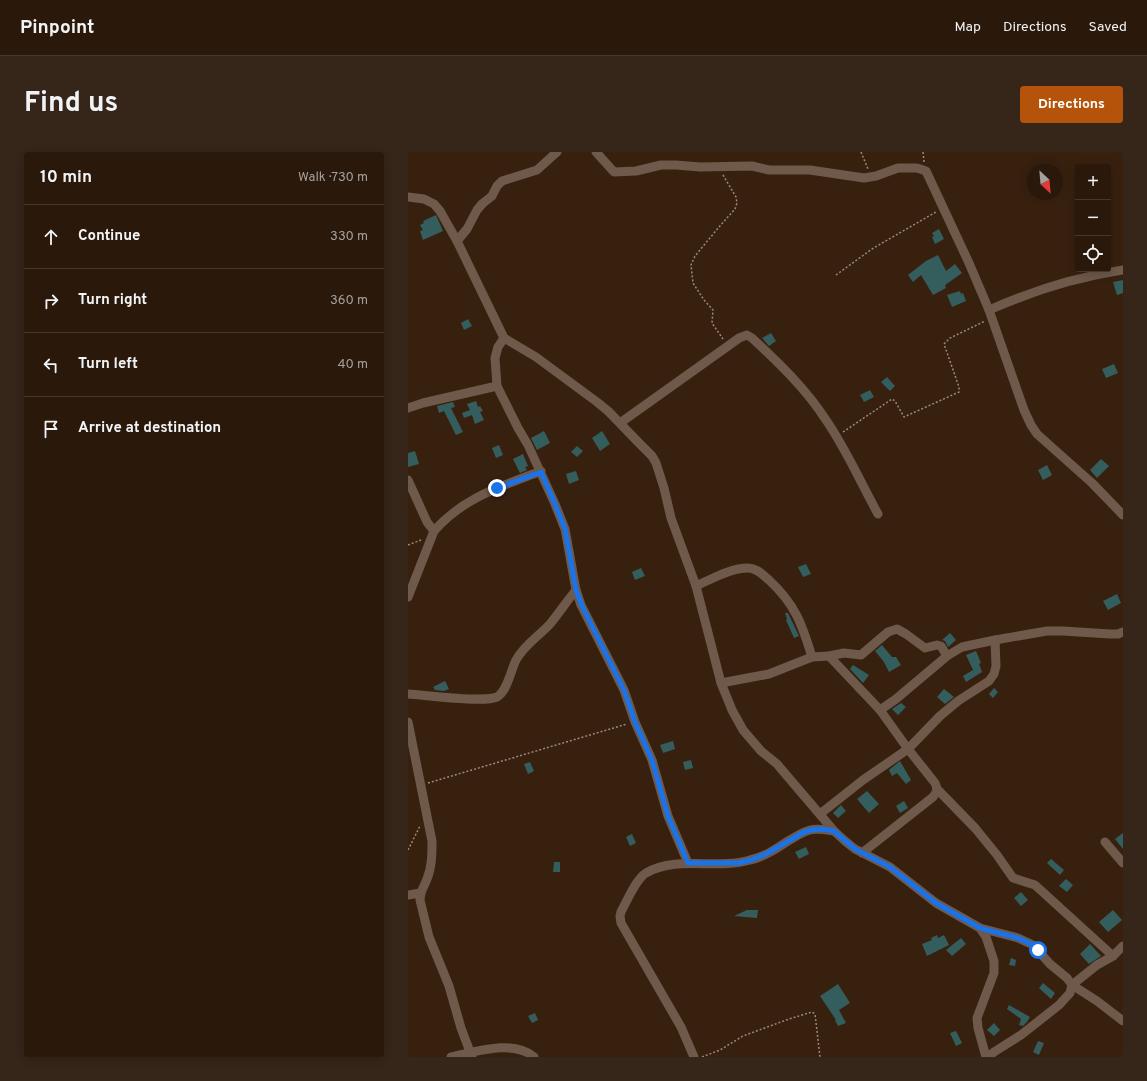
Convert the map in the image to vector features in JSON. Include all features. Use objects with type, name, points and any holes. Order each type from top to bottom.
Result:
[{"type":"street","points":[[457,242],[477,210],[492,196],[497,186],[502,181],[536,170],[557,152]]},
{"type":"street","points":[[596,152],[614,172],[618,173],[636,171],[661,165],[719,167],[752,166],[769,170],[810,170],[853,177],[871,177],[898,168],[917,168],[926,171],[957,235],[990,314],[1024,410],[1034,430],[1092,483],[1123,515]]},
{"type":"street","points":[[408,197],[424,199],[434,204],[440,211],[457,242],[504,338],[536,357],[587,394],[608,411],[652,456],[656,463],[664,488],[671,518],[696,586],[721,683],[742,730],[777,764],[834,831],[845,841],[862,853],[890,867],[936,903],[980,928],[1018,938],[1033,945],[1072,985],[1097,1001],[1123,1021]]},
{"type":"street","points":[[990,314],[1006,302],[1070,280],[1123,270]]},
{"type":"street","points":[[620,423],[739,338],[747,336],[752,338],[797,382],[813,401],[837,436],[878,514]]},
{"type":"street","points":[[504,338],[498,347],[495,358],[497,386],[541,472],[555,504],[565,529],[576,590],[582,606],[618,678],[652,760],[668,816],[688,863]]},
{"type":"street","points":[[408,408],[423,403],[497,386]]},
{"type":"street","points":[[408,597],[433,533],[454,512],[476,497],[541,472]]},
{"type":"street","points":[[408,480],[433,533]]},
{"type":"street","points":[[696,586],[738,569],[754,569],[758,571],[792,604],[806,636],[812,657]]},
{"type":"street","points":[[408,694],[469,699],[493,698],[498,696],[502,693],[517,659],[525,647],[551,623],[576,590]]},
{"type":"street","points":[[721,683],[769,674],[812,657],[844,653],[861,655],[888,632],[897,629],[925,648],[937,645],[941,646],[947,656]]},
{"type":"street","points":[[880,710],[896,699],[947,656],[962,647],[1047,631],[1110,634],[1118,634],[1123,632]]},
{"type":"street","points":[[820,814],[864,780],[908,749],[940,716],[989,681],[994,674],[996,666],[995,640]]},
{"type":"street","points":[[829,656],[880,710],[935,783],[937,789],[976,828],[1013,878],[1035,885],[1114,956]]},
{"type":"street","points":[[408,722],[414,756],[422,785],[432,841],[432,857],[427,880],[420,893],[422,911],[429,937],[449,986],[461,1028],[472,1055]]},
{"type":"street","points":[[862,853],[933,797],[937,789]]},
{"type":"street","points":[[694,1057],[682,1027],[622,923],[620,916],[639,879],[644,874],[666,866],[688,863],[744,862],[766,854],[804,832],[822,829],[834,831]]},
{"type":"street","points":[[1105,842],[1123,863]]},
{"type":"street","points":[[408,895],[420,893]]},
{"type":"street","points":[[980,928],[986,937],[994,961],[994,973],[977,1018],[978,1028],[987,1057],[1021,1035],[1060,1005],[1070,993],[1072,985],[1097,965],[1114,956],[1123,946]]},
{"type":"street","points":[[451,1057],[472,1055],[484,1050],[516,1048],[525,1051],[534,1057]]},
{"type":"path","points":[[861,152],[871,177]]},
{"type":"path","points":[[719,167],[736,198],[736,209],[719,226],[695,256],[691,265],[693,283],[713,310],[712,323],[728,346]]},
{"type":"path","points":[[836,275],[872,249],[943,208]]},
{"type":"path","points":[[837,436],[892,399],[895,401],[904,417],[958,392],[960,387],[945,348],[945,341],[974,326],[990,314]]},
{"type":"path","points":[[408,545],[433,533]]},
{"type":"path","points":[[422,785],[635,722]]},
{"type":"path","points":[[408,850],[419,827],[427,816]]},
{"type":"path","points":[[702,1057],[720,1050],[743,1036],[812,1012],[815,1014],[820,1057]]},
{"type":"building","points":[[436,215],[443,231],[423,240],[420,231],[423,230],[420,225],[424,223],[423,221]]},
{"type":"building","points":[[939,229],[944,239],[935,244],[932,233]]},
{"type":"building","points":[[938,255],[946,271],[955,264],[962,273],[945,285],[946,288],[933,295],[921,275],[913,282],[908,275],[926,261]]},
{"type":"building","points":[[1123,280],[1123,293],[1117,295],[1113,282]]},
{"type":"building","points":[[960,291],[961,294],[963,293],[966,301],[952,307],[947,295]]},
{"type":"building","points":[[468,319],[472,326],[464,330],[461,323]]},
{"type":"building","points":[[771,333],[776,341],[769,346],[762,338]]},
{"type":"building","points":[[1114,364],[1118,373],[1106,378],[1102,369]]},
{"type":"building","points":[[887,377],[895,386],[890,391],[881,382]]},
{"type":"building","points":[[870,390],[874,397],[864,402],[860,395]]},
{"type":"building","points":[[476,401],[478,407],[480,406],[483,411],[480,412],[484,420],[475,424],[472,415],[464,418],[462,413],[470,410],[467,404]]},
{"type":"building","points":[[453,402],[455,407],[451,408],[463,432],[456,435],[444,411],[439,413],[437,406]]},
{"type":"building","points":[[544,431],[550,443],[537,450],[531,438]]},
{"type":"building","points":[[602,431],[610,444],[600,451],[592,438]]},
{"type":"building","points":[[499,445],[503,455],[496,458],[492,448]]},
{"type":"building","points":[[577,446],[583,451],[577,457],[571,452]]},
{"type":"building","points":[[415,451],[419,464],[408,467],[408,453]]},
{"type":"building","points":[[523,454],[528,466],[525,467],[527,470],[520,473],[513,459]]},
{"type":"building","points":[[1101,459],[1109,466],[1097,478],[1090,470]]},
{"type":"building","points":[[1047,465],[1052,475],[1043,480],[1038,470]]},
{"type":"building","points":[[576,471],[579,480],[569,484],[566,474]]},
{"type":"building","points":[[806,564],[811,574],[803,577],[798,567]]},
{"type":"building","points":[[641,568],[645,576],[635,580],[632,572]]},
{"type":"building","points":[[1117,594],[1121,603],[1108,610],[1103,601]]},
{"type":"building","points":[[785,613],[788,613],[799,636],[794,638],[786,620]]},
{"type":"building","points":[[950,633],[956,640],[948,647],[945,641],[942,640]]},
{"type":"building","points":[[882,645],[892,657],[896,657],[901,665],[889,672],[884,662],[875,651]]},
{"type":"building","points":[[976,651],[981,663],[979,664],[982,672],[966,682],[963,676],[973,670],[966,655]]},
{"type":"building","points":[[853,665],[869,675],[863,683],[850,669]]},
{"type":"building","points":[[445,681],[449,689],[444,691],[435,690],[433,687]]},
{"type":"building","points":[[994,688],[998,692],[993,698],[989,694]]},
{"type":"building","points":[[944,689],[954,697],[945,704],[937,697]]},
{"type":"building","points":[[901,703],[906,707],[898,715],[892,709]]},
{"type":"building","points":[[673,741],[675,749],[663,753],[660,745]]},
{"type":"building","points":[[691,760],[693,768],[685,770],[683,762]]},
{"type":"building","points":[[900,761],[911,780],[906,784],[897,773],[892,776],[889,770]]},
{"type":"building","points":[[530,762],[534,771],[528,774],[524,764]]},
{"type":"building","points":[[867,791],[879,804],[869,813],[857,799]]},
{"type":"building","points":[[904,801],[908,808],[900,813],[896,806]]},
{"type":"building","points":[[841,805],[846,811],[838,818],[833,813]]},
{"type":"building","points":[[1123,833],[1123,849],[1115,839]]},
{"type":"building","points":[[632,834],[636,843],[630,846],[626,837]]},
{"type":"building","points":[[806,847],[809,854],[799,859],[795,852]]},
{"type":"building","points":[[1051,859],[1064,870],[1060,875],[1047,863]]},
{"type":"building","points":[[554,862],[560,862],[560,872],[553,872]]},
{"type":"building","points":[[1066,879],[1073,885],[1067,892],[1059,886]]},
{"type":"building","points":[[1021,892],[1028,900],[1021,906],[1014,898]]},
{"type":"building","points":[[747,910],[758,910],[757,918],[734,916]]},
{"type":"building","points":[[1113,910],[1122,920],[1108,932],[1099,922]]},
{"type":"building","points":[[937,935],[938,938],[944,935],[949,945],[927,956],[922,944],[932,940],[931,938]]},
{"type":"building","points":[[961,938],[966,944],[952,956],[946,950]]},
{"type":"building","points":[[1090,944],[1101,956],[1089,964],[1080,954]]},
{"type":"building","points":[[1011,958],[1016,960],[1015,966],[1009,965]]},
{"type":"building","points":[[1043,983],[1055,993],[1051,999],[1039,988]]},
{"type":"building","points":[[838,984],[850,1003],[839,1010],[846,1023],[838,1026],[836,1020],[820,996]]},
{"type":"building","points":[[1009,1005],[1030,1017],[1023,1026],[1019,1025],[1021,1019],[1007,1009]]},
{"type":"building","points":[[535,1013],[538,1020],[532,1023],[528,1016]]},
{"type":"building","points":[[994,1023],[1000,1030],[994,1036],[987,1030]]},
{"type":"building","points":[[956,1031],[962,1043],[956,1046],[950,1033]]},
{"type":"building","points":[[1038,1041],[1044,1043],[1039,1055],[1033,1052]]},
{"type":"route","points":[[497,488],[541,472],[565,529],[572,573],[582,606],[624,690],[635,722],[652,760],[668,816],[688,863],[738,863],[766,854],[804,832],[822,829],[834,831],[855,849],[890,867],[936,903],[980,928],[1018,938],[1033,945],[1038,950]]}]
